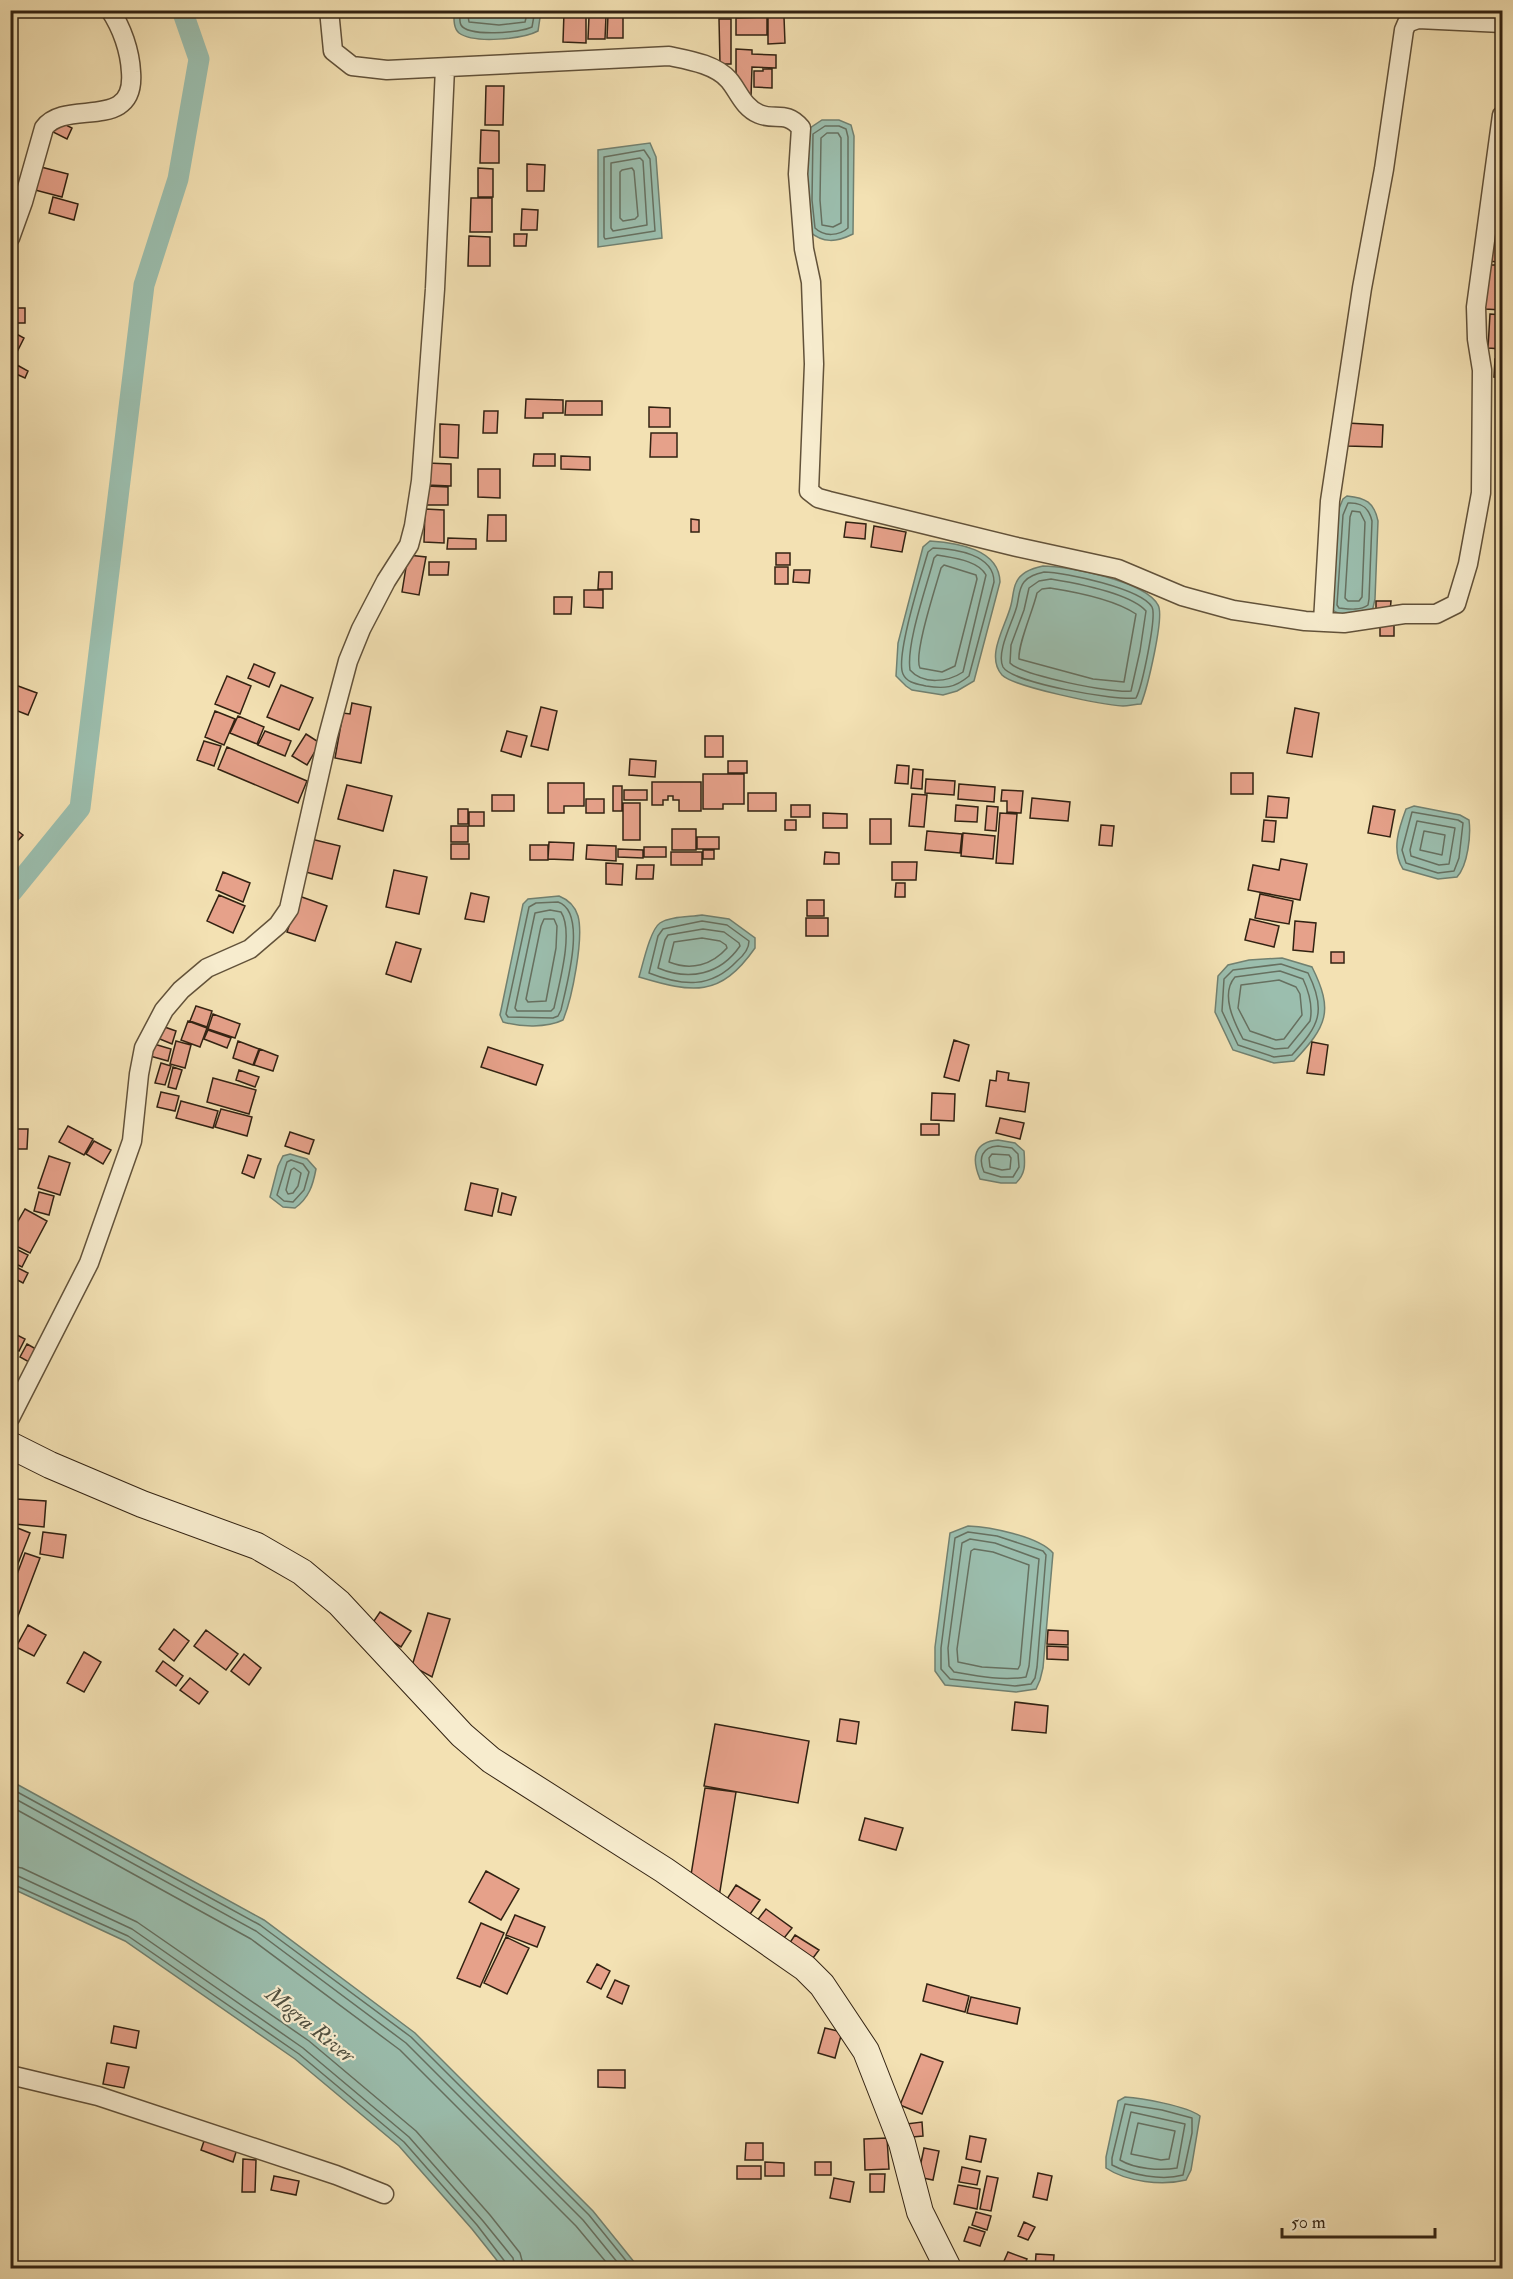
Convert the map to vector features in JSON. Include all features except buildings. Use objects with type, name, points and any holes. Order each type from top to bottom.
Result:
[{"type":"street","points":[[10,238],[44,128],[48,123],[56,118],[93,114],[118,106],[128,96],[132,83],[131,64],[119,24],[110,10]]},
{"type":"street","points":[[329,10],[333,51],[352,66],[387,70],[669,56],[698,63],[720,72],[730,81],[743,102],[761,115],[782,116],[801,128],[798,174],[804,249],[812,296],[814,364],[809,491],[818,498],[1017,547],[1118,569],[1182,596],[1221,607],[1305,621],[1344,623],[1404,614],[1436,614],[1455,604],[1468,564],[1480,494],[1482,370],[1477,339],[1476,307],[1503,115]]},
{"type":"street","points":[[1323,622],[1330,501],[1362,288],[1384,169],[1404,30],[1407,23],[1418,19],[1503,23]]},
{"type":"street","points":[[10,1418],[89,1263],[132,1141],[144,1048],[164,1010],[181,990],[207,968],[250,949],[278,925],[289,909],[328,736],[348,661],[360,629],[409,544],[421,481],[435,289],[445,68]]},
{"type":"street","points":[[10,1444],[50,1465],[132,1500],[256,1546],[303,1572],[339,1603],[462,1735],[491,1760],[664,1870],[805,1968],[822,1985],[866,2051],[902,2143],[920,2212],[948,2268]]},
{"type":"street","points":[[10,2075],[98,2096],[336,2175],[384,2194]]},
{"type":"water","points":[[454,10],[541,11],[538,31],[510,38],[487,39],[459,33],[455,26]]},
{"type":"water","points":[[822,120],[839,120],[851,125],[854,136],[853,234],[836,240],[825,240],[809,231],[806,200],[807,130]]},
{"type":"water","points":[[650,143],[656,157],[662,238],[598,247],[598,150]]},
{"type":"water","points":[[1347,496],[1368,502],[1374,509],[1378,521],[1373,608],[1352,615],[1341,614],[1331,609],[1337,513],[1343,499]]},
{"type":"water","points":[[930,541],[964,546],[985,555],[998,571],[1000,582],[974,681],[957,691],[943,695],[912,690],[896,676],[898,643],[923,547]]},
{"type":"water","points":[[1043,566],[1105,576],[1138,589],[1150,596],[1158,605],[1160,612],[1157,637],[1141,704],[1123,706],[1079,699],[1023,685],[1002,675],[997,667],[996,650],[1015,585],[1024,574]]},
{"type":"water","points":[[1414,806],[1460,815],[1469,820],[1468,850],[1464,865],[1457,877],[1438,879],[1403,869],[1397,854],[1397,839],[1406,809]]},
{"type":"water","points":[[559,896],[573,906],[578,916],[579,926],[576,968],[563,1020],[533,1026],[503,1022],[500,1015],[523,904],[528,899]]},
{"type":"water","points":[[702,915],[729,919],[755,938],[755,948],[730,976],[704,987],[690,988],[639,977],[650,940],[660,923],[675,918]]},
{"type":"water","points":[[1282,958],[1312,967],[1319,982],[1325,1007],[1320,1027],[1305,1049],[1294,1061],[1274,1063],[1233,1050],[1215,1012],[1218,976],[1228,965],[1249,960]]},
{"type":"water","points":[[998,1140],[1015,1143],[1024,1151],[1023,1172],[1016,1183],[980,1179],[975,1158],[977,1152],[984,1144]]},
{"type":"water","points":[[290,1154],[307,1159],[316,1169],[310,1191],[295,1208],[283,1207],[270,1197],[278,1166],[283,1156]]},
{"type":"water","points":[[968,1526],[1001,1530],[1025,1537],[1053,1553],[1043,1668],[1036,1689],[1016,1692],[945,1685],[935,1671],[935,1647],[950,1533]]},
{"type":"water","name":"Mogra River","points":[[11,1781],[264,1920],[415,2033],[593,2211],[639,2268],[503,2268],[399,2146],[295,2059],[125,1941],[11,1888]]},
{"type":"water","points":[[1125,2097],[1175,2106],[1200,2116],[1191,2170],[1186,2180],[1166,2183],[1145,2182],[1124,2177],[1106,2168],[1106,2157],[1118,2101]]},
{"type":"waterway","points":[[10,894],[80,808],[144,285],[178,179],[199,59],[182,10]]}]
